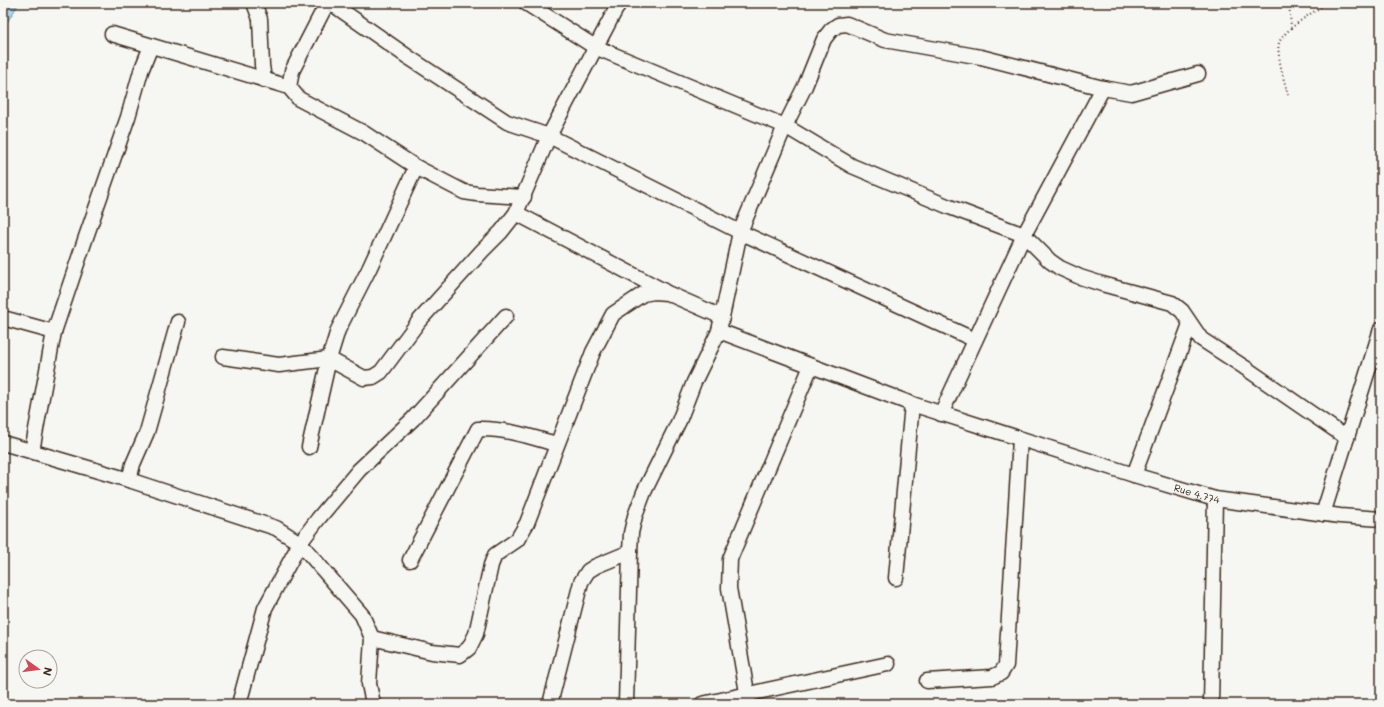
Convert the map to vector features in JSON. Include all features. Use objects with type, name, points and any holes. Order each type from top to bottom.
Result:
[{"type":"street","points":[[254,3],[260,19],[264,80]]},
{"type":"street","points":[[289,87],[292,71],[328,3]]},
{"type":"street","points":[[331,3],[408,57],[507,122],[549,136],[740,232],[975,340]]},
{"type":"street","points":[[526,3],[595,47],[785,126],[852,166],[947,206],[1024,235],[1050,261],[1060,268],[1080,277],[1172,303],[1182,311],[1201,339],[1346,438]]},
{"type":"street","points":[[223,357],[279,366],[329,359],[364,378],[373,377],[381,372],[419,321],[482,251],[502,232],[516,213],[549,136],[619,3]]},
{"type":"street","points":[[626,704],[630,552],[631,533],[635,516],[644,492],[679,421],[694,382],[719,332],[740,232],[785,126],[805,86],[824,39],[831,30],[838,25],[847,24],[885,40],[981,57],[1103,88],[1131,93],[1198,74]]},
{"type":"street","points":[[112,34],[289,87],[299,99],[364,133],[416,167],[464,192],[524,197]]},
{"type":"street","points":[[32,451],[54,332],[128,117],[141,71],[151,46]]},
{"type":"street","points":[[942,414],[1024,235],[1103,88]]},
{"type":"street","points":[[309,447],[329,359],[338,330],[369,269],[416,167]]},
{"type":"street","points":[[516,213],[667,293],[722,317]]},
{"type":"street","points":[[372,638],[432,652],[460,655],[469,648],[476,634],[491,565],[495,555],[517,540],[526,523],[592,352],[613,314],[643,294],[654,292],[667,293]]},
{"type":"street","points":[[239,704],[265,608],[300,543],[359,470],[413,419],[506,316]]},
{"type":"street","points":[[3,318],[54,332]]},
{"type":"street","points":[[129,480],[133,464],[147,432],[178,322]]},
{"type":"street","points":[[1134,475],[1190,324]]},
{"type":"street","points":[[1322,514],[1381,329]]},
{"type":"street","name":"Rue 4.774","points":[[719,332],[912,404],[1134,475],[1215,499],[1322,514],[1381,519]]},
{"type":"street","points":[[747,699],[729,588],[730,559],[811,366]]},
{"type":"street","points":[[896,578],[912,404]]},
{"type":"street","points":[[410,560],[478,429],[509,432],[556,444]]},
{"type":"street","points":[[927,681],[992,677],[1001,673],[1006,664],[1020,439]]},
{"type":"street","points":[[3,443],[129,480],[276,528],[300,543],[362,615],[372,638],[369,684],[372,704]]},
{"type":"street","points":[[1211,704],[1215,499]]},
{"type":"street","points":[[550,704],[581,582],[588,571],[596,566],[630,552]]},
{"type":"street","points":[[702,704],[747,699],[888,664]]},
{"type":"path","points":[[1289,3],[1291,27]]},
{"type":"path","points":[[1288,95],[1283,78],[1279,43],[1291,27],[1327,3]]},
{"type":"water","points":[[3,3],[19,3],[3,29]]}]
